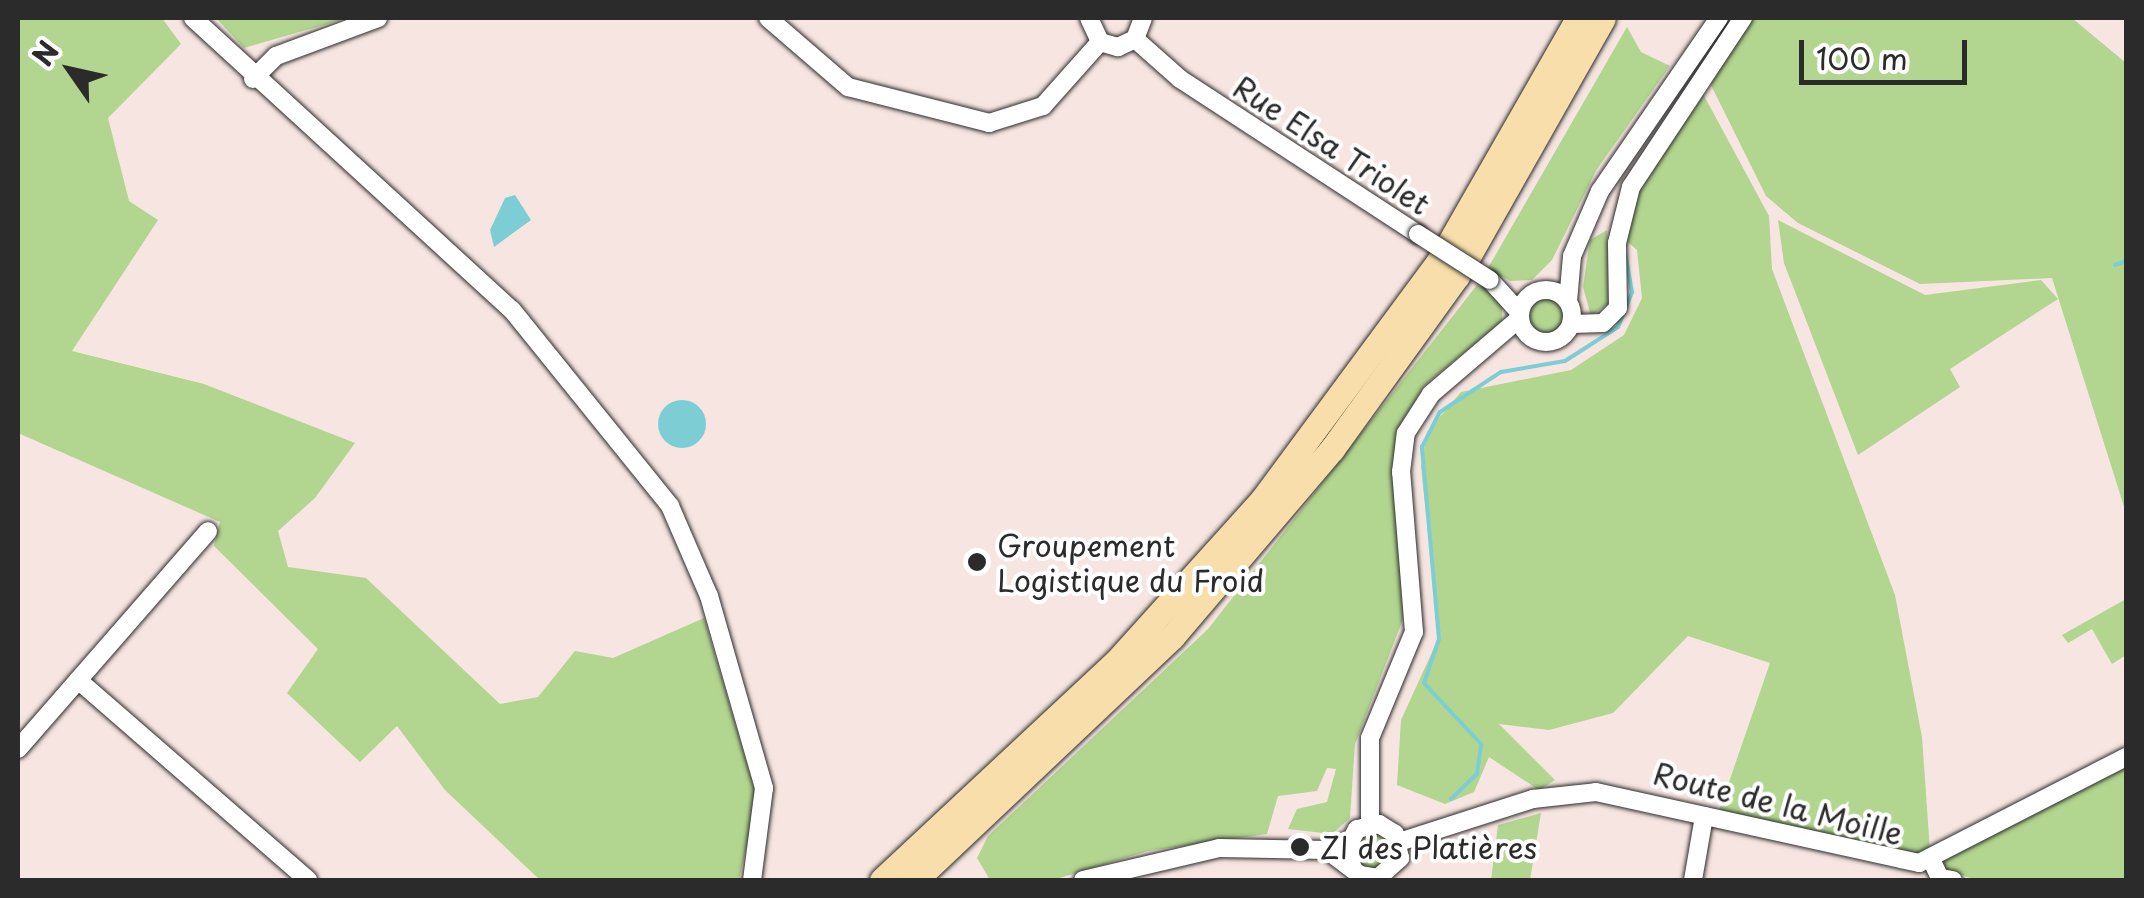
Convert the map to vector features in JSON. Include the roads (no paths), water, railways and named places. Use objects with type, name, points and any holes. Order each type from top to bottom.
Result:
[{"type":"highway","points":[[882,880],[1137,640],[1291,466],[1439,262],[1600,19]]},
{"type":"highway","points":[[915,880],[1172,636],[1332,449],[1457,276],[1600,19]]},
{"type":"street","points":[[193,18],[253,79],[512,310],[670,506],[709,596],[764,788],[752,880]]},
{"type":"street","points":[[253,79],[276,56],[378,18]]},
{"type":"street","points":[[768,18],[848,87],[989,123],[1043,106],[1100,42],[1135,39],[1143,18]]},
{"type":"street","points":[[1089,18],[1100,42]]},
{"type":"street","points":[[1370,824],[1370,738],[1414,632],[1403,444],[1431,394],[1491,350],[1572,256],[1618,160],[1719,18]]},
{"type":"street","points":[[1491,350],[1533,340],[1552,342],[1572,324],[1603,323],[1618,308],[1617,242],[1631,187],[1742,18]]},
{"type":"street","name":"Rue Elsa Triolet","points":[[1135,39],[1180,79],[1528,304],[1533,340]]},
{"type":"street","points":[[1572,256],[1568,302],[1572,324]]},
{"type":"street","points":[[1528,304],[1568,302]]},
{"type":"street","points":[[18,749],[208,531]]},
{"type":"street","points":[[78,680],[308,880]]},
{"type":"street","name":"Route de la Moille","points":[[1400,842],[1579,792],[1704,816],[1884,862],[1931,858],[2126,757]]},
{"type":"street","points":[[1693,880],[1704,816]]},
{"type":"street","points":[[1083,880],[1219,848],[1326,850],[1349,840],[1370,824]]},
{"type":"street","points":[[1326,850],[1353,869],[1378,879],[1397,865],[1400,842],[1370,824]]},
{"type":"street","points":[[1349,840],[1353,869]]},
{"type":"street","points":[[1931,858],[1945,880]]},
{"type":"water","points":[[515,195],[531,220],[494,247],[490,230],[505,198]]},
{"type":"water","points":[[682,400],[699,407],[706,424],[699,441],[682,448],[665,441],[658,424],[665,407]]},
{"type":"waterway","points":[[1451,799],[1477,774],[1481,744],[1424,683],[1439,639],[1422,447],[1440,412],[1501,372],[1565,361],[1618,327],[1632,292],[1625,253]]},
{"type":"waterway","points":[[2115,265],[2126,261]]},
{"type":"place","name":"Groupement Logistique du Froid","points":[[977,562]]},
{"type":"place","name":"ZI des Platières","points":[[1300,847]]}]
